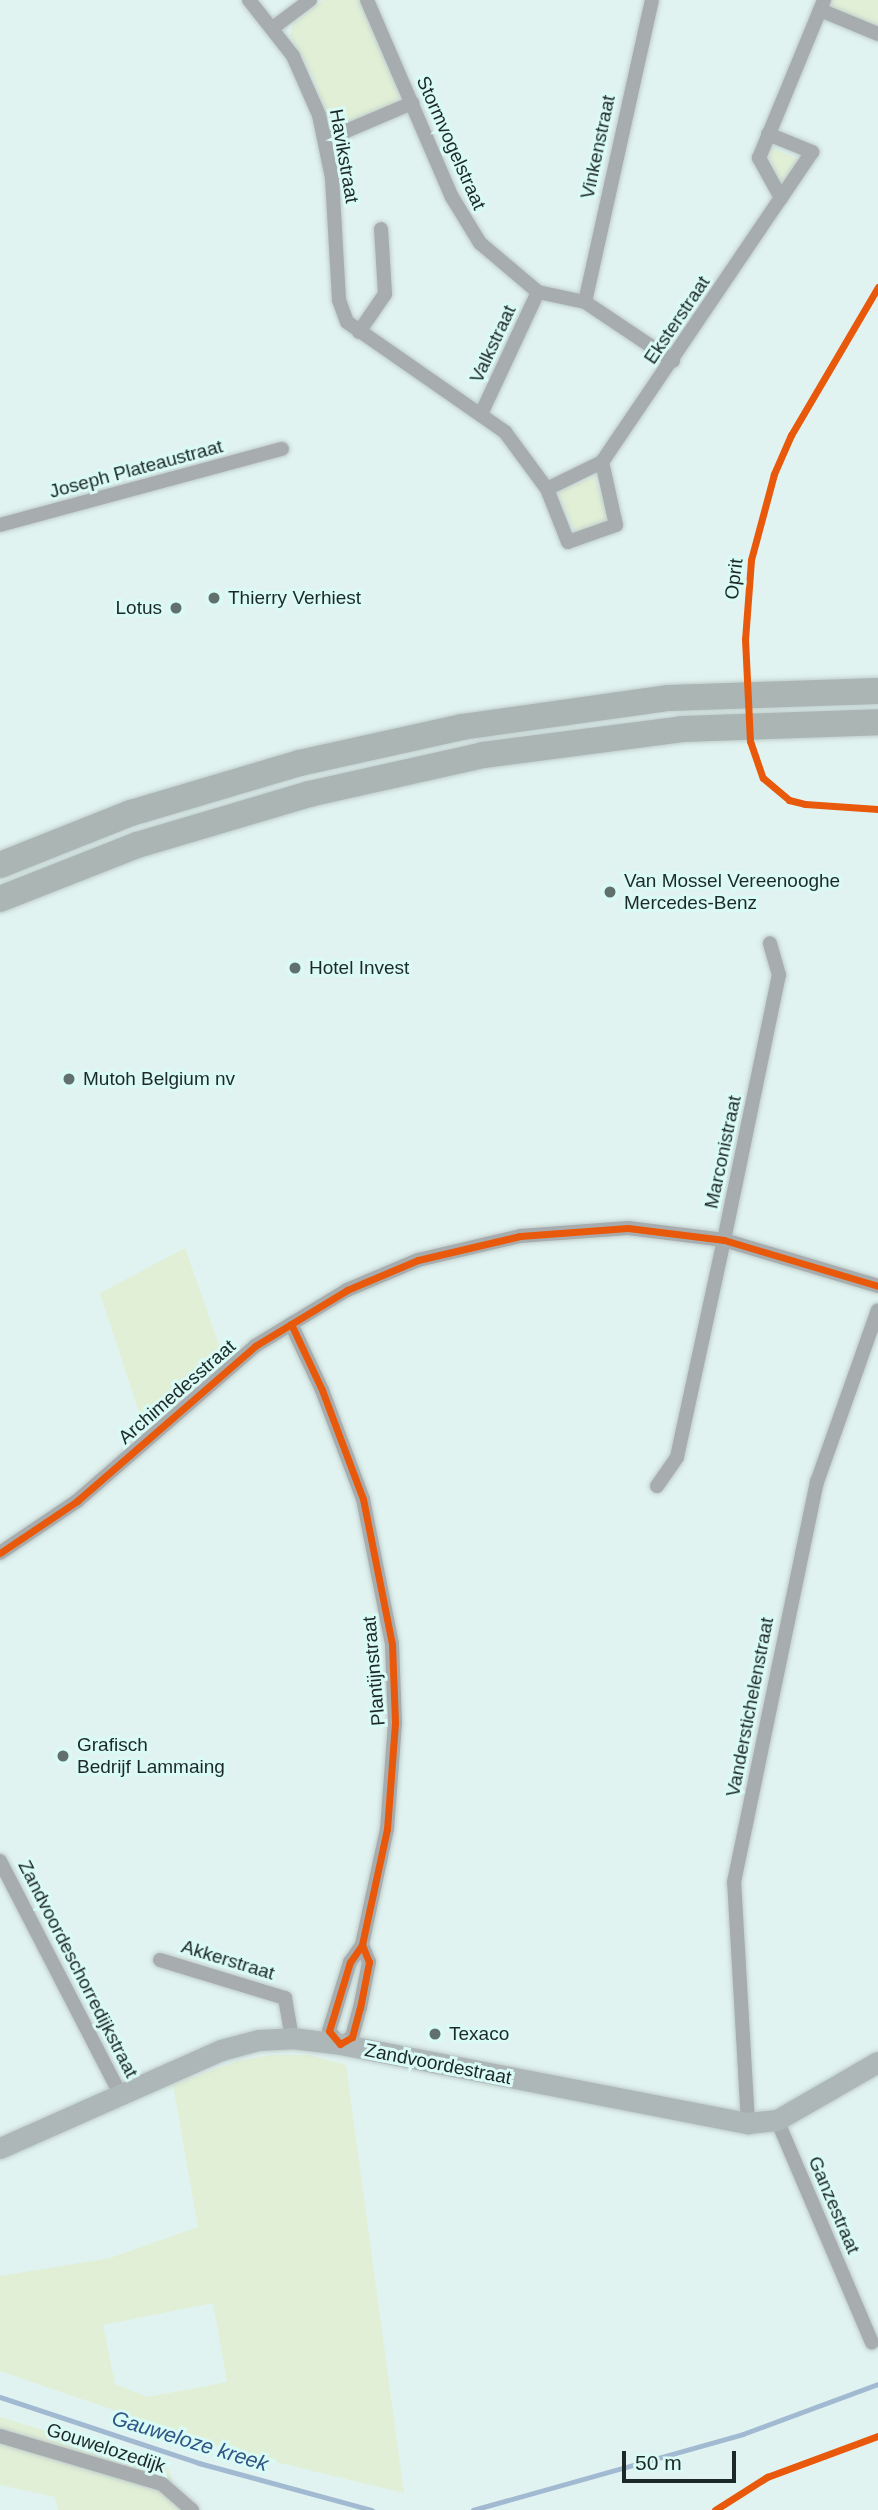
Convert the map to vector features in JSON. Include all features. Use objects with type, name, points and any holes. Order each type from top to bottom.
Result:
[{"type":"highway","points":[[0,864],[131,813],[300,763],[461,727],[669,698],[878,691]]},
{"type":"highway","points":[[0,899],[151,841],[309,794],[483,755],[682,729],[878,722]]},
{"type":"main road","name":"Zandvoordestraat","points":[[0,2148],[221,2050],[292,2038],[340,2044],[748,2123],[776,2120],[878,2062]]},
{"type":"street","name":"Havikstraat","points":[[249,0],[274,27],[309,87],[325,140],[339,300],[347,322],[482,412],[529,460],[547,489]]},
{"type":"street","points":[[274,27],[310,0]]},
{"type":"street","name":"Stormvogelstraat","points":[[367,0],[459,214],[494,257],[538,292],[584,302],[673,361]]},
{"type":"street","name":"Vinkenstraat","points":[[584,302],[652,0]]},
{"type":"street","points":[[781,198],[759,158],[822,5],[878,34]]},
{"type":"street","points":[[325,140],[412,103]]},
{"type":"street","name":"Eksterstraat","points":[[547,489],[602,462],[673,361],[812,152],[768,134]]},
{"type":"street","points":[[359,332],[386,294],[381,229]]},
{"type":"street","name":"Valkstraat","points":[[482,412],[538,292]]},
{"type":"street","name":"Joseph Plateaustraat","points":[[0,525],[282,449]]},
{"type":"street","points":[[547,489],[568,542],[616,525],[602,462]]},
{"type":"street","name":"Marconistraat","points":[[657,1486],[677,1457],[724,1240],[779,975],[770,943]]},
{"type":"street","name":"Archimedesstraat","points":[[0,1553],[77,1501],[238,1359],[347,1290],[418,1260],[520,1236],[628,1228],[724,1240],[878,1286]]},
{"type":"street","name":"Vanderstichelenstraat","points":[[748,2123],[734,1882],[817,1482],[878,1310]]},
{"type":"street","name":"Plantijnstraat","points":[[291,1324],[322,1390],[363,1499],[391,1644],[393,1784],[362,1945],[351,1962],[329,2031],[340,2044],[352,2037],[360,2008],[369,1962],[362,1945]]},
{"type":"street","name":"Zandvoordeschorredijkstraat","points":[[0,1861],[121,2095]]},
{"type":"street","name":"Akkerstraat","points":[[160,1960],[285,1997],[292,2038]]},
{"type":"street","name":"Ganzestraat","points":[[776,2120],[872,2343]]},
{"type":"street","name":"Gouwelozedijk","points":[[0,2436],[162,2484],[192,2510]]},
{"type":"green space","points":[[323,0],[359,0],[399,95],[394,105],[337,127],[329,121],[313,76],[290,35],[294,23]]},
{"type":"green space","points":[[833,0],[878,0],[878,26],[832,7]]},
{"type":"green space","points":[[771,147],[798,159],[782,184],[768,155]]},
{"type":"green space","points":[[594,477],[609,519],[575,532],[558,492]]},
{"type":"green space","points":[[185,1248],[220,1348],[141,1418],[100,1293]]},
{"type":"green space","points":[[270,2055],[309,2055],[346,2065],[404,2493],[239,2453],[0,2371],[0,2276],[110,2258],[198,2227],[173,2085],[237,2061]],"holes":[[[213,2303],[227,2382],[148,2397],[115,2384],[103,2325]]]},
{"type":"green space","points":[[0,2417],[168,2468],[182,2510],[58,2510],[55,2497],[0,2485]]},
{"type":"waterway","name":"Gauweloze kreek","points":[[473,2510],[743,2434],[878,2384]]},
{"type":"waterway","name":"Gauweloze kreek","points":[[0,2397],[199,2463],[372,2510]]},
{"type":"cycle path","name":"Oprit","points":[[878,287],[791,435],[774,474],[751,560],[745,639],[750,741],[763,778],[789,800],[805,804],[878,809]]},
{"type":"cycle path","points":[[0,1553],[77,1501],[255,1346],[347,1290],[418,1260],[520,1236],[628,1228],[724,1240],[878,1286]]},
{"type":"cycle path","points":[[291,1324],[322,1390],[363,1499],[392,1644],[395,1723],[387,1829],[362,1945],[350,1962],[329,2031],[340,2044],[352,2037],[360,2008],[369,1962],[362,1945]]},
{"type":"cycle path","points":[[715,2510],[767,2477],[878,2436]]},
{"type":"place","name":"Thierry Verhiest","points":[[214,598]]},
{"type":"place","name":"Lotus","points":[[176,608]]},
{"type":"place","name":"Van Mossel Vereenooghe Mercedes-Benz","points":[[610,892]]},
{"type":"place","name":"Hotel Invest","points":[[295,968]]},
{"type":"place","name":"Mutoh Belgium nv","points":[[69,1079]]},
{"type":"place","name":"Grafisch Bedrijf Lammaing","points":[[63,1756]]},
{"type":"place","name":"Texaco","points":[[435,2034]]}]
